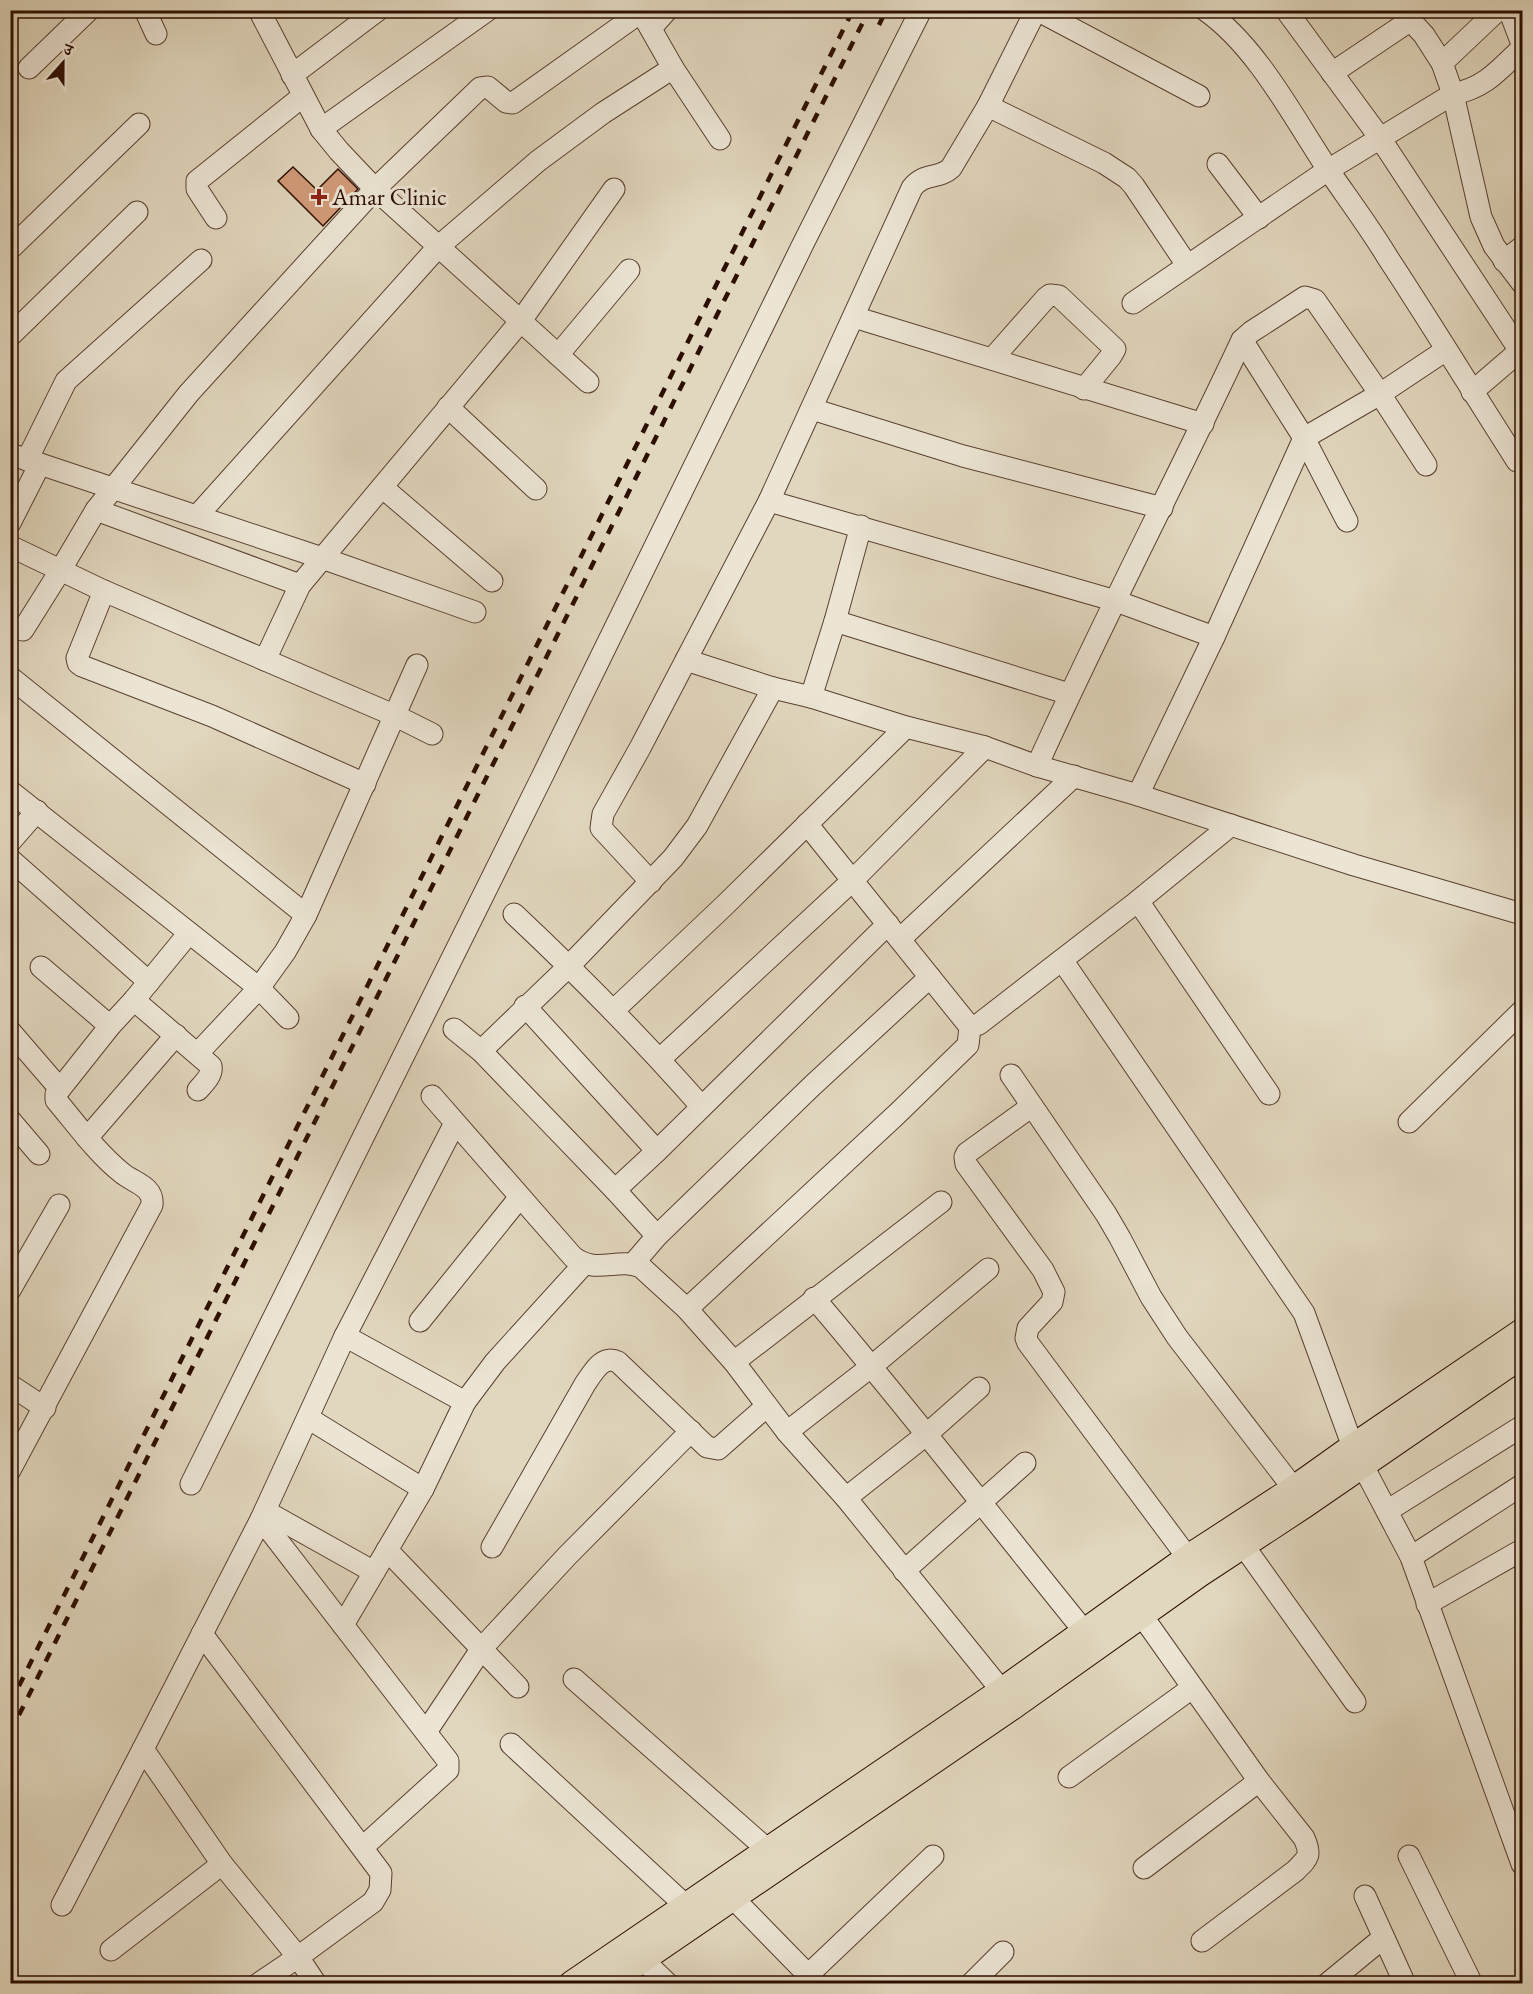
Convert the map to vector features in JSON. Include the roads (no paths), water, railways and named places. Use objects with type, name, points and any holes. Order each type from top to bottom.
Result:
[{"type":"main road","points":[[573,1983],[1002,1691],[1084,1631],[1198,1574],[1305,1505],[1358,1455],[1522,1332]]},
{"type":"main road","points":[[606,1983],[1012,1706],[1135,1607],[1188,1558],[1294,1489],[1358,1455],[1522,1355]]},
{"type":"street","points":[[28,68],[89,10]]},
{"type":"street","points":[[145,10],[156,33]]},
{"type":"street","points":[[259,10],[321,129],[375,189],[588,382]]},
{"type":"street","points":[[292,75],[378,10]]},
{"type":"street","points":[[321,129],[488,10]]},
{"type":"street","points":[[23,630],[96,510],[112,489],[189,393],[375,189],[480,88],[488,87],[506,102],[513,103],[644,17],[667,10]]},
{"type":"street","points":[[191,1484],[535,792],[804,242],[921,10]]},
{"type":"street","points":[[651,882],[601,828],[603,814],[769,501],[912,188],[920,178],[946,172],[951,168],[988,106],[1036,10],[1199,96]]},
{"type":"street","points":[[1205,10],[1235,35],[1293,114],[1328,170],[1388,257],[1517,461]]},
{"type":"street","points":[[1286,10],[1380,138],[1521,350],[1472,392]]},
{"type":"street","points":[[1442,63],[1498,10]]},
{"type":"street","points":[[1133,303],[1328,170],[1453,94],[1470,91],[1481,85],[1522,46],[1509,10]]},
{"type":"street","points":[[1332,73],[1406,15],[1424,35],[1442,63],[1453,94],[1481,217],[1494,246],[1522,284]]},
{"type":"street","points":[[644,17],[673,68],[720,139]]},
{"type":"street","points":[[197,516],[438,247],[538,161],[603,113],[673,68]]},
{"type":"street","points":[[216,218],[197,189],[197,181],[303,96]]},
{"type":"street","points":[[988,106],[1104,163],[1127,178],[1187,265]]},
{"type":"street","points":[[10,249],[139,124]]},
{"type":"street","points":[[1218,164],[1259,218]]},
{"type":"street","points":[[266,660],[300,585],[520,321],[614,189]]},
{"type":"street","points":[[10,336],[137,212]]},
{"type":"street","points":[[1504,261],[1522,247]]},
{"type":"street","points":[[10,523],[26,459],[66,381],[201,260]]},
{"type":"street","points":[[558,355],[629,270]]},
{"type":"street","points":[[992,359],[1046,298],[1054,294],[1059,296],[1114,349],[1084,389]]},
{"type":"street","points":[[1037,766],[1242,340],[1251,332],[1305,297],[1319,303],[1426,465]]},
{"type":"street","points":[[854,317],[1203,424]]},
{"type":"street","points":[[1242,340],[1304,438],[1347,521]]},
{"type":"street","points":[[1138,795],[1214,638],[1304,438],[1380,394],[1446,350]]},
{"type":"street","points":[[448,408],[536,489]]},
{"type":"street","points":[[812,409],[963,456],[1162,508]]},
{"type":"street","points":[[26,459],[475,612]]},
{"type":"street","points":[[382,487],[492,580]]},
{"type":"street","points":[[769,501],[1116,601],[1214,638]]},
{"type":"street","points":[[96,510],[300,585]]},
{"type":"street","points":[[811,697],[861,526]]},
{"type":"street","points":[[10,546],[104,591],[396,716],[432,734]]},
{"type":"street","points":[[104,591],[77,658],[78,663],[82,666],[212,716],[365,784]]},
{"type":"street","points":[[835,621],[1070,694]]},
{"type":"street","points":[[686,660],[906,727],[985,747],[1037,766],[1138,795],[1354,865],[1522,914]]},
{"type":"street","points":[[198,1053],[259,988],[285,952],[306,915],[417,665]]},
{"type":"street","points":[[10,677],[306,915]]},
{"type":"street","points":[[481,1051],[569,966],[673,858],[697,826],[772,688]]},
{"type":"street","points":[[613,1011],[726,905],[906,727]]},
{"type":"street","points":[[660,1059],[852,881],[985,747]]},
{"type":"street","points":[[615,1190],[701,1106],[894,932],[1074,776]]},
{"type":"street","points":[[10,791],[259,988],[288,1018]]},
{"type":"street","points":[[10,842],[37,811]]},
{"type":"street","points":[[687,1309],[968,1045],[970,1027],[807,824]]},
{"type":"street","points":[[970,1027],[979,1024],[1062,960],[1231,825]]},
{"type":"street","points":[[10,859],[149,982]]},
{"type":"street","points":[[1138,901],[1269,1094]]},
{"type":"street","points":[[514,914],[569,966],[660,1059],[701,1106]]},
{"type":"street","points":[[10,1470],[45,1408],[152,1200],[146,1188],[114,1167],[87,1138],[56,1100],[56,1095],[110,1026],[189,933]]},
{"type":"street","points":[[1062,960],[1304,1313],[1358,1455],[1411,1557],[1522,1864]]},
{"type":"street","points":[[41,967],[110,1026]]},
{"type":"street","points":[[633,1264],[657,1236],[813,1085],[930,977]]},
{"type":"street","points":[[134,1000],[198,1053],[212,1068],[209,1077],[198,1090]]},
{"type":"street","points":[[525,1006],[657,1151]]},
{"type":"street","points":[[1409,1122],[1522,1011]]},
{"type":"street","points":[[454,1029],[481,1051],[657,1236]]},
{"type":"street","points":[[10,1031],[60,1089]]},
{"type":"street","points":[[87,1138],[176,1035]]},
{"type":"street","points":[[1011,1075],[1106,1214],[1151,1297],[1178,1337],[1294,1489]]},
{"type":"street","points":[[432,1096],[573,1257],[584,1264],[599,1267],[633,1264],[641,1267],[687,1309],[734,1362],[787,1432],[846,1498],[1002,1691]]},
{"type":"street","points":[[1032,1106],[967,1152],[965,1157],[968,1168],[1043,1270],[1054,1292],[1052,1302],[1028,1328],[1026,1338],[1188,1558]]},
{"type":"street","points":[[10,1120],[39,1154]]},
{"type":"street","points":[[62,1905],[263,1515],[345,1336],[455,1123]]},
{"type":"street","points":[[420,1321],[520,1197]]},
{"type":"street","points":[[734,1362],[941,1202]]},
{"type":"street","points":[[10,1290],[59,1205]]},
{"type":"street","points":[[343,1625],[423,1489],[465,1402],[495,1362],[584,1264]]},
{"type":"street","points":[[787,1432],[872,1366],[988,1269]]},
{"type":"street","points":[[814,1298],[872,1366],[1084,1631]]},
{"type":"street","points":[[345,1336],[465,1402]]},
{"type":"street","points":[[492,1547],[585,1384],[604,1361],[610,1359],[618,1362],[707,1447],[718,1449],[767,1406]]},
{"type":"street","points":[[10,1385],[45,1408]]},
{"type":"street","points":[[846,1498],[927,1434],[979,1388]]},
{"type":"street","points":[[308,1419],[423,1489]]},
{"type":"street","points":[[1388,1511],[1521,1427]]},
{"type":"street","points":[[426,1732],[482,1648],[567,1556],[691,1431]]},
{"type":"street","points":[[904,1570],[1024,1463]]},
{"type":"street","points":[[1411,1557],[1522,1485]]},
{"type":"street","points":[[263,1515],[374,1572]]},
{"type":"street","points":[[263,1515],[343,1625],[448,1761],[448,1770],[363,1847]]},
{"type":"street","points":[[1243,1545],[1355,1702]]},
{"type":"street","points":[[387,1550],[518,1687]]},
{"type":"street","points":[[1427,1604],[1522,1550]]},
{"type":"street","points":[[1135,1607],[1259,1781],[1304,1838],[1309,1854],[1295,1871],[1202,1941]]},
{"type":"street","points":[[202,1634],[381,1873],[380,1890],[373,1902],[258,1983]]},
{"type":"street","points":[[574,1679],[768,1850]]},
{"type":"street","points":[[1069,1777],[1192,1688]]},
{"type":"street","points":[[511,1744],[686,1906]]},
{"type":"street","points":[[143,1749],[222,1864],[298,1957],[316,1983]]},
{"type":"street","points":[[1144,1868],[1259,1781]]},
{"type":"street","points":[[732,1897],[813,1979],[933,1856]]},
{"type":"street","points":[[1409,1856],[1472,1983]]},
{"type":"street","points":[[111,1950],[222,1864]]},
{"type":"street","points":[[1365,1896],[1405,1983]]},
{"type":"street","points":[[1327,1983],[1383,1938]]},
{"type":"street","points":[[971,1983],[1003,1952]]},
{"type":"street","points":[[641,1958],[668,1983]]},
{"type":"railway","points":[[10,1704],[853,10]]},
{"type":"railway","points":[[10,1733],[869,10]]},
{"type":"railway","points":[[879,25],[886,10]]},
{"type":"place","name":"Amar Clinic","points":[[319,197]]}]
